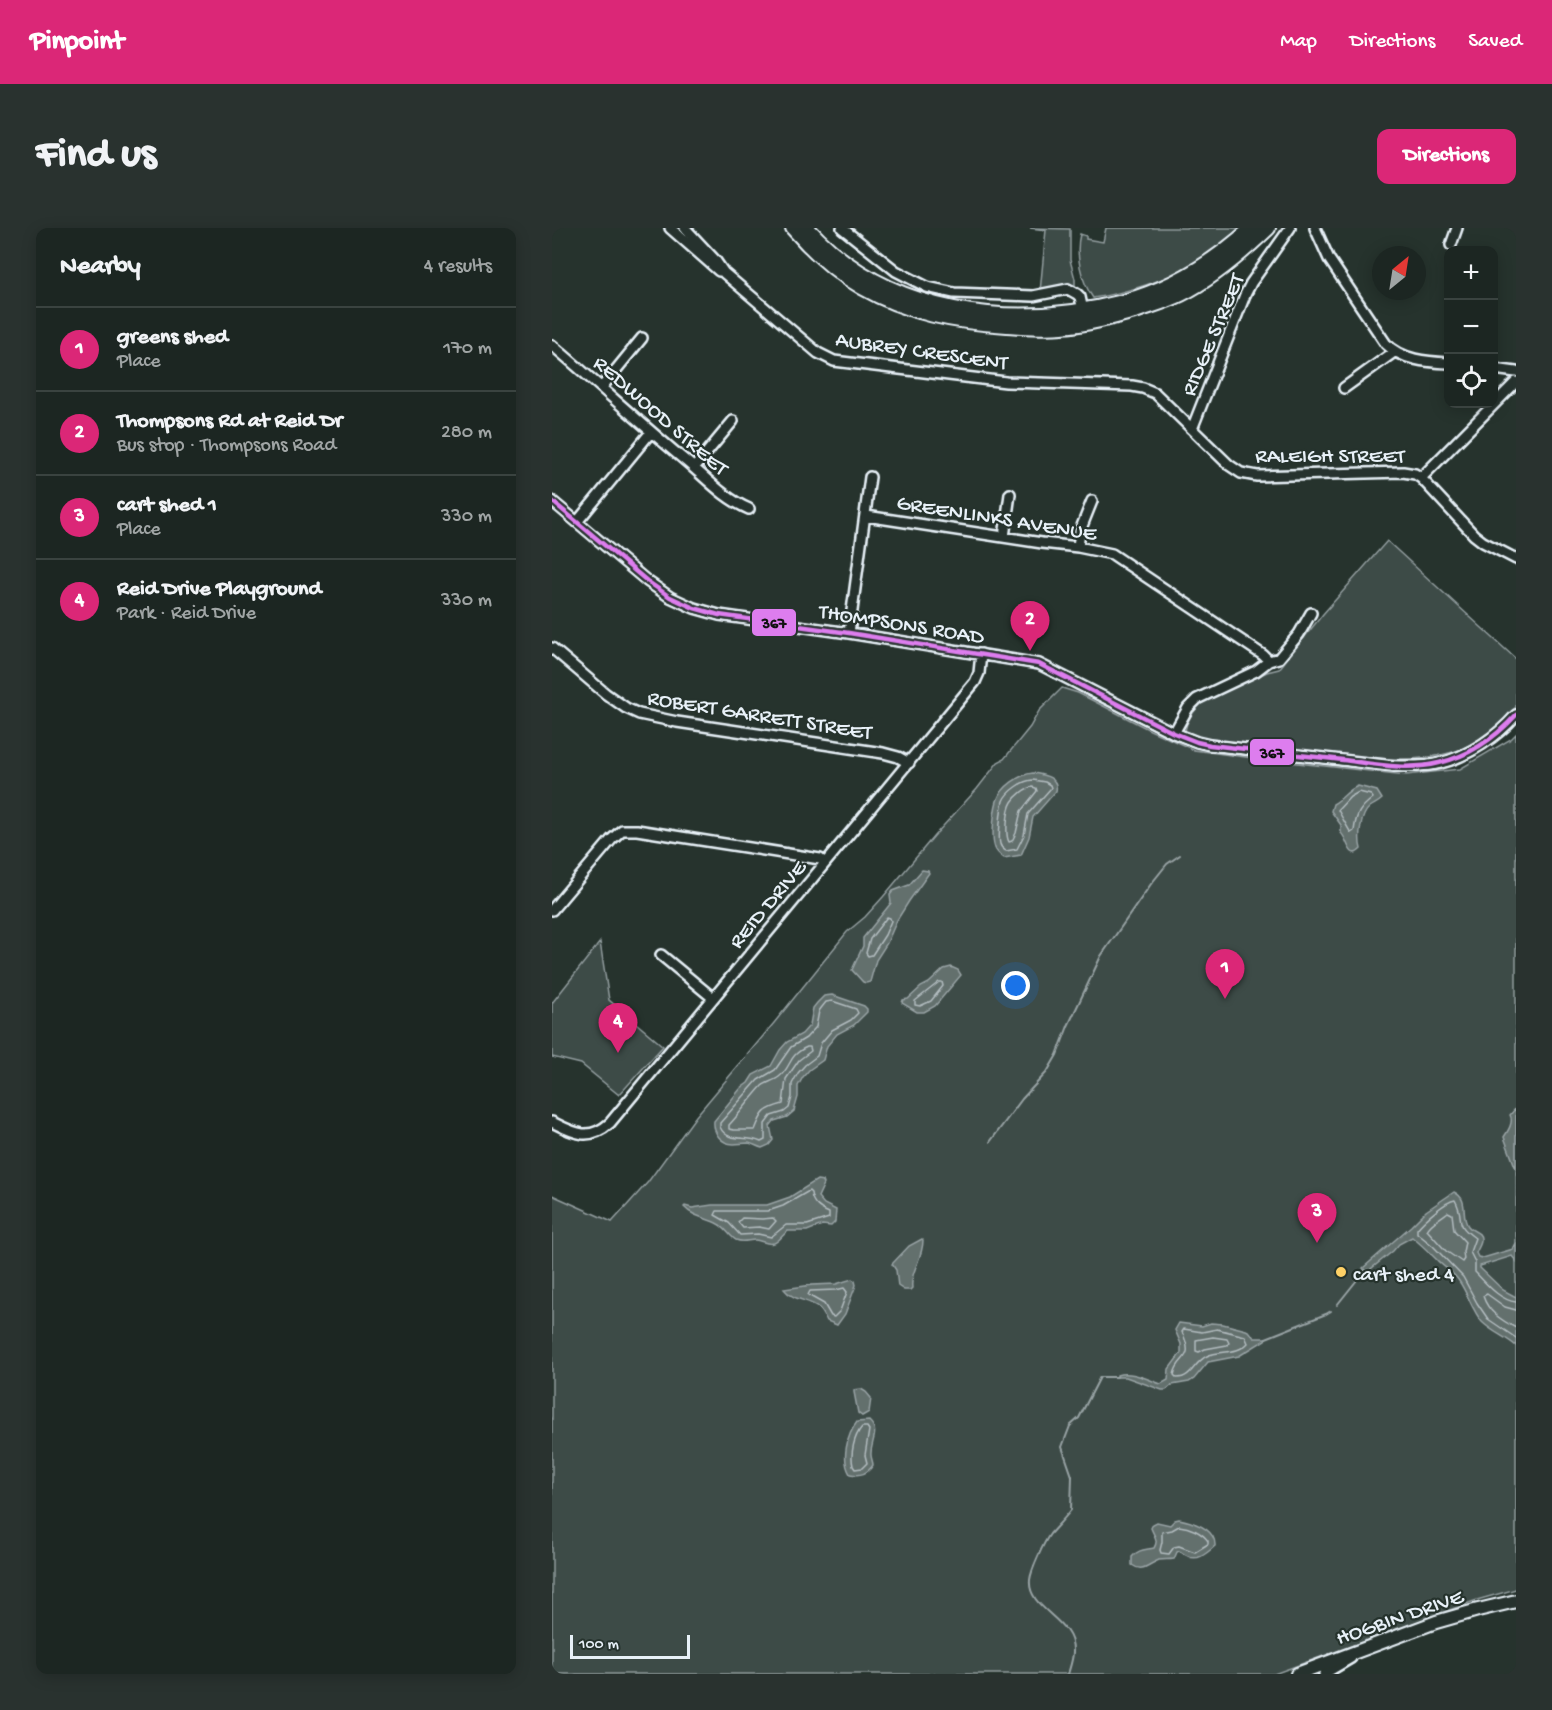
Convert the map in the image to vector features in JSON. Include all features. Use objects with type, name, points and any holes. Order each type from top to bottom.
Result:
[{"type":"highway","points":[[793,228],[818,254],[842,274],[862,287],[902,306],[937,316],[980,323],[1046,327],[1084,317],[1159,288],[1196,270],[1252,228]]},
{"type":"highway","points":[[807,228],[836,256],[865,276],[893,291],[922,302],[990,314],[1109,318],[1179,295],[1205,279],[1268,228]]},
{"type":"main road","name":"HOGBIN DRIVE","points":[[1297,1674],[1436,1622],[1516,1601]]},
{"type":"street","name":"AUBREY CRESCENT","points":[[670,228],[716,270],[724,273]]},
{"type":"street","name":"AUBREY CRESCENT","points":[[685,228],[724,273],[818,353],[834,361],[1006,382],[1143,388]]},
{"type":"street","points":[[842,228],[896,271],[927,287],[954,293],[1034,296],[1068,289],[1080,297],[1084,317]]},
{"type":"street","name":"RIDGE STREET","points":[[1192,429],[1245,295],[1290,228]]},
{"type":"street","points":[[1315,228],[1329,259],[1386,344],[1394,352],[1429,362],[1444,363]]},
{"type":"street","points":[[1451,244],[1457,228]]},
{"type":"street","points":[[602,387],[642,338]]},
{"type":"street","name":"REDWOOD STREET","points":[[552,345],[727,496],[749,509]]},
{"type":"street","points":[[1344,388],[1394,352]]},
{"type":"street","points":[[1498,370],[1516,372]]},
{"type":"street","points":[[1421,478],[1516,382]]},
{"type":"street","name":"RALEIGH STREET","points":[[1143,388],[1155,393],[1229,465],[1241,473],[1257,476],[1403,472],[1415,474],[1474,535],[1516,560]]},
{"type":"street","points":[[694,468],[733,421]]},
{"type":"street","points":[[577,522],[651,432]]},
{"type":"street","points":[[849,633],[870,477]]},
{"type":"street","points":[[1004,537],[1010,494]]},
{"type":"street","name":"THOMPSONS ROAD","points":[[552,501],[647,581],[669,597],[682,603],[719,615],[849,633],[1039,664],[1174,733],[1210,745],[1394,766],[1421,766],[1442,763],[1476,749],[1516,716]]},
{"type":"street","points":[[1078,547],[1080,531],[1092,501]]},
{"type":"street","name":"GREENLINKS AVENUE","points":[[866,516],[1112,554],[1269,661]]},
{"type":"street","points":[[1174,733],[1188,708],[1197,699],[1278,658],[1299,634],[1311,613]]},
{"type":"street","name":"ROBERT GARRETT STREET","points":[[552,648],[606,694],[639,714],[677,722],[883,753],[909,763]]},
{"type":"street","name":"REID DRIVE","points":[[552,1122],[582,1135],[602,1130],[610,1123],[975,682],[980,673],[981,654]]},
{"type":"street","points":[[552,910],[622,830],[637,830],[820,859],[825,863]]},
{"type":"street","points":[[661,955],[713,998]]},
{"type":"street","points":[[1324,1674],[1373,1644]]},
{"type":"shaded area","points":[[1030,228],[1070,229],[1070,260],[1075,287],[1069,286],[1040,292],[1046,230]]},
{"type":"shaded area","points":[[1106,228],[1241,228],[1209,256],[1186,269],[1133,289],[1093,298],[1085,284],[1080,267],[1078,250],[1080,234],[1086,236],[1086,239],[1103,242]]},
{"type":"shaded area","points":[[1387,541],[1516,659],[1516,707],[1503,720],[1462,749],[1436,756],[1403,759],[1320,753],[1220,741],[1206,739],[1185,731],[1191,715],[1203,702],[1267,672],[1279,669],[1323,614]]},
{"type":"shaded area","points":[[1062,688],[1078,693],[1194,750],[1406,775],[1460,769],[1516,734],[1516,1589],[1477,1600],[1274,1674],[552,1674],[552,1195],[612,1222],[648,1182],[696,1116],[847,932],[883,897],[998,762],[1004,759],[1030,727],[1039,711]]},
{"type":"shaded area","points":[[600,942],[609,1000],[663,1046],[619,1095],[581,1064],[552,1057],[552,1003]]},
{"type":"water","points":[[1033,773],[1053,780],[1056,791],[1033,817],[1029,837],[1021,855],[1004,858],[996,851],[993,838],[997,801],[1002,791],[1012,782]]},
{"type":"water","points":[[1358,786],[1377,791],[1382,799],[1370,807],[1364,815],[1360,833],[1361,849],[1354,853],[1341,833],[1341,825],[1331,811],[1333,804]]},
{"type":"water","points":[[922,870],[929,873],[897,920],[887,943],[876,960],[870,982],[863,982],[852,970],[863,946],[863,938],[891,903],[890,895],[893,891],[909,885]]},
{"type":"water","points":[[951,967],[958,970],[961,975],[935,1006],[924,1012],[917,1012],[902,1003],[944,969]]},
{"type":"water","points":[[832,995],[864,1006],[867,1012],[854,1025],[837,1034],[827,1046],[823,1060],[803,1077],[798,1086],[794,1111],[787,1117],[774,1121],[770,1126],[773,1140],[762,1148],[749,1143],[729,1144],[722,1140],[716,1134],[714,1121],[753,1075],[771,1066],[787,1042],[802,1034],[810,1025],[813,1008],[817,1003],[824,996]]},
{"type":"water","points":[[1516,1108],[1516,1169],[1504,1137],[1511,1123],[1510,1115]]},
{"type":"water","points":[[817,1180],[823,1181],[824,1184],[818,1197],[824,1204],[836,1210],[835,1222],[831,1226],[822,1225],[807,1231],[788,1231],[774,1243],[736,1240],[721,1226],[684,1207],[767,1205],[790,1197]]},
{"type":"water","points":[[1454,1192],[1462,1199],[1468,1226],[1481,1236],[1476,1253],[1478,1257],[1483,1258],[1513,1249],[1516,1243],[1516,1261],[1512,1256],[1480,1266],[1480,1268],[1503,1290],[1516,1297],[1516,1346],[1482,1322],[1457,1278],[1412,1237],[1399,1244],[1367,1272],[1363,1268],[1426,1211]]},
{"type":"water","points":[[922,1239],[921,1253],[913,1276],[912,1288],[904,1290],[898,1286],[896,1270],[892,1264],[909,1246]]},
{"type":"water","points":[[852,1279],[856,1285],[845,1314],[837,1325],[827,1321],[822,1311],[815,1305],[792,1296],[784,1289],[836,1284]]},
{"type":"water","points":[[1179,1323],[1202,1326],[1211,1323],[1223,1324],[1246,1330],[1254,1338],[1266,1338],[1239,1356],[1208,1362],[1194,1379],[1172,1385],[1166,1390],[1126,1377],[1117,1377],[1122,1374],[1133,1375],[1161,1384],[1168,1380],[1169,1369],[1181,1353],[1181,1344],[1175,1330]]},
{"type":"water","points":[[861,1389],[871,1398],[869,1412],[862,1416],[858,1413],[854,1392],[854,1390]]},
{"type":"water","points":[[869,1421],[875,1433],[871,1450],[873,1465],[863,1474],[850,1474],[847,1468],[846,1447],[850,1434],[857,1422]]},
{"type":"water","points":[[1179,1519],[1203,1527],[1212,1535],[1215,1546],[1195,1558],[1179,1551],[1174,1559],[1159,1560],[1142,1568],[1132,1565],[1134,1554],[1154,1548],[1156,1540],[1151,1528],[1153,1524],[1157,1522],[1170,1525]]},
{"type":"waterway","points":[[990,1142],[1022,1099],[1047,1072],[1057,1055],[1101,956],[1151,884],[1167,864],[1180,855]]},
{"type":"waterway","points":[[1337,1305],[1365,1270]]},
{"type":"waterway","points":[[1266,1338],[1331,1311]]},
{"type":"waterway","points":[[1068,1674],[1073,1655],[1072,1641],[1067,1631],[1036,1599],[1031,1590],[1030,1580],[1047,1538],[1071,1510],[1072,1476],[1062,1447],[1070,1426],[1079,1418],[1100,1377],[1117,1377]]},
{"type":"transit line","name":"367","points":[[552,501],[647,581],[670,597],[694,608],[719,615],[849,633],[1039,664],[1174,733],[1210,745],[1391,766],[1427,765],[1450,760],[1471,751],[1499,731],[1516,715]]},
{"type":"place","name":"Thompsons Rd at Reid Dr","points":[[1030,651]]},
{"type":"place","name":"greens shed","points":[[1225,999]]},
{"type":"place","name":"Reid Drive Playground","points":[[618,1053]]},
{"type":"place","name":"cart shed 1","points":[[1317,1243]]},
{"type":"place","name":"cart shed 4","points":[[1341,1272]]}]
